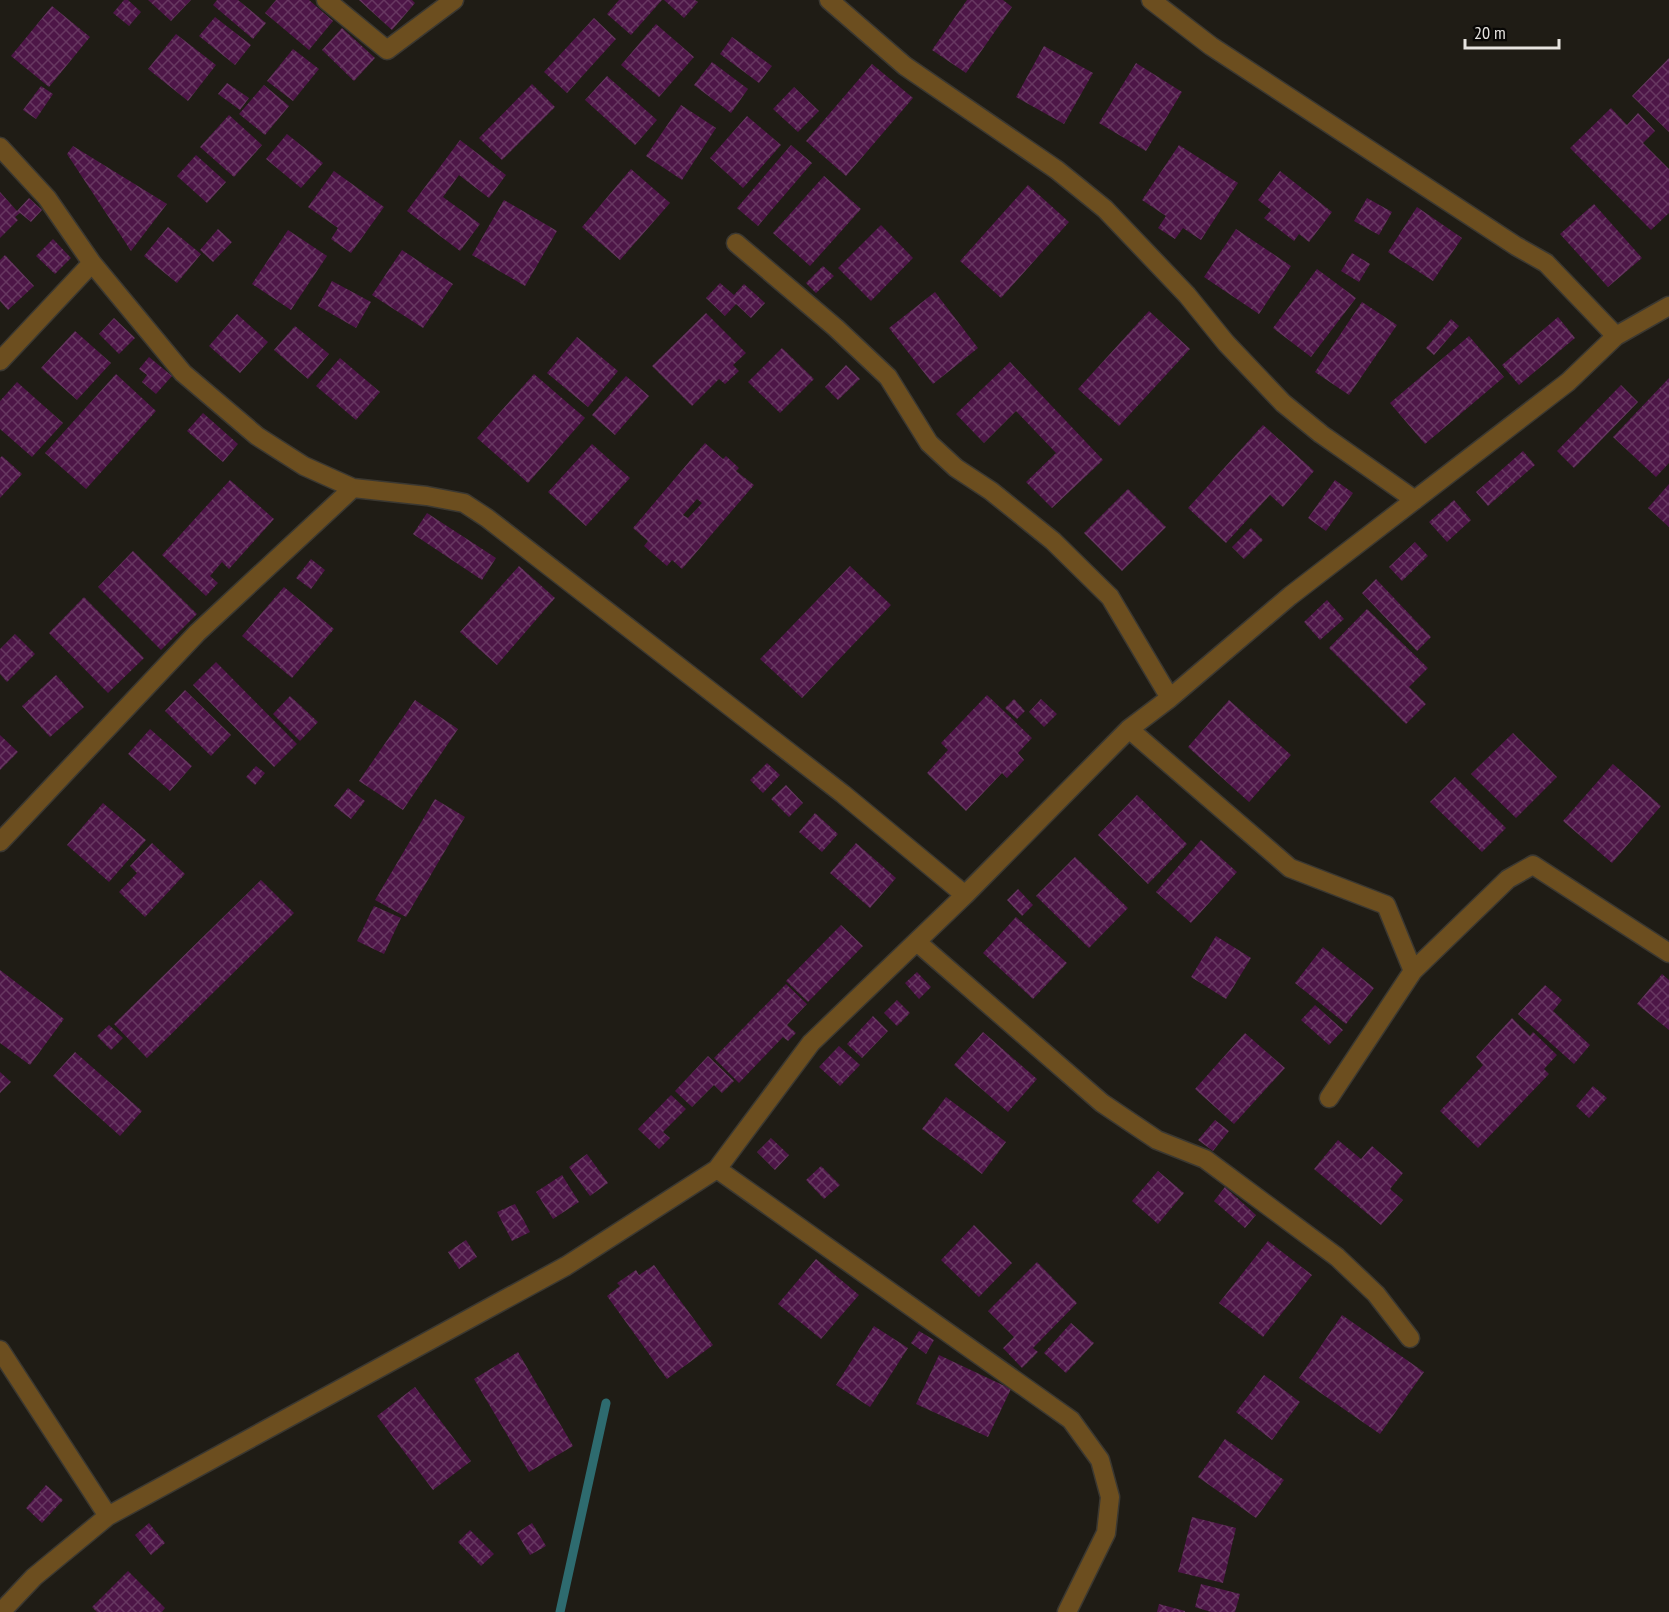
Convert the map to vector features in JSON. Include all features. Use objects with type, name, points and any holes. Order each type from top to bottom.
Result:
[{"type":"street","points":[[326,0],[387,50],[454,0]]},
{"type":"street","points":[[829,0],[905,66],[1057,170],[1105,208],[1187,295],[1226,342],[1283,403],[1321,434],[1415,500]]},
{"type":"street","points":[[1151,0],[1211,46],[1516,246],[1546,263],[1616,336]]},
{"type":"street","points":[[0,147],[47,198],[92,262],[183,374],[257,436],[304,466],[352,488],[427,496],[464,503],[487,518],[843,794],[965,895]]},
{"type":"street","points":[[736,243],[836,328],[888,377],[935,450],[1053,541],[1110,597],[1170,698]]},
{"type":"street","points":[[0,361],[92,262]]},
{"type":"street","points":[[2,1612],[34,1577],[108,1516],[566,1266],[717,1169],[812,1043],[965,895],[1129,729],[1170,698],[1290,596],[1568,382],[1616,336],[1669,306]]},
{"type":"street","points":[[0,842],[197,633],[352,488]]},
{"type":"street","points":[[1129,729],[1290,868],[1386,904],[1413,971]]},
{"type":"street","points":[[1329,1098],[1413,971],[1508,879],[1533,865],[1669,953]]},
{"type":"street","points":[[917,942],[1102,1103],[1157,1140],[1205,1159],[1337,1257],[1377,1294],[1410,1338]]},
{"type":"street","points":[[717,1169],[1071,1420],[1100,1460],[1110,1497],[1106,1533],[1067,1612]]},
{"type":"street","points":[[0,1350],[108,1516]]},
{"type":"building","points":[[124,0],[128,0],[141,12],[129,26],[113,13]]},
{"type":"building","points":[[148,0],[191,0],[171,21]]},
{"type":"building","points":[[217,0],[238,0],[266,23],[253,39],[213,5]]},
{"type":"building","points":[[276,0],[309,0],[333,21],[309,50],[265,13]]},
{"type":"building","points":[[359,0],[412,0],[415,3],[392,30]]},
{"type":"building","points":[[619,0],[662,0],[631,35],[607,14]]},
{"type":"building","points":[[664,0],[695,0],[698,2],[684,18]]},
{"type":"building","points":[[967,0],[1003,0],[1012,7],[966,73],[932,50]]},
{"type":"building","points":[[52,6],[90,37],[49,87],[11,56]]},
{"type":"building","points":[[215,17],[251,45],[235,65],[199,36]]},
{"type":"building","points":[[594,18],[616,39],[567,93],[544,72]]},
{"type":"building","points":[[656,24],[694,57],[659,97],[621,65]]},
{"type":"building","points":[[342,28],[375,58],[354,81],[322,50]]},
{"type":"building","points":[[176,34],[216,65],[188,101],[148,69]]},
{"type":"building","points":[[732,37],[772,66],[759,83],[720,54]]},
{"type":"building","points":[[1044,46],[1093,73],[1064,124],[1016,97]]},
{"type":"building","points":[[293,49],[319,69],[293,101],[267,81]]},
{"type":"building","points":[[1669,58],[1669,132],[1632,96]]},
{"type":"building","points":[[712,62],[748,89],[731,113],[694,85]]},
{"type":"building","points":[[1136,63],[1182,92],[1146,151],[1099,123]]},
{"type":"building","points":[[872,64],[913,98],[846,176],[806,141]]},
{"type":"building","points":[[607,76],[657,120],[635,145],[585,100]]},
{"type":"building","points":[[227,83],[249,98],[240,110],[218,94]]},
{"type":"building","points":[[532,84],[555,107],[502,160],[479,138]]},
{"type":"building","points":[[264,85],[289,106],[265,135],[239,114]]},
{"type":"building","points":[[41,86],[53,94],[36,119],[23,110]]},
{"type":"building","points":[[794,87],[819,111],[798,132],[773,109]]},
{"type":"building","points":[[681,105],[716,128],[682,180],[646,156]]},
{"type":"building","points":[[1611,108],[1627,125],[1638,113],[1655,131],[1643,143],[1669,169],[1669,213],[1651,230],[1570,148]]},
{"type":"building","points":[[229,115],[262,145],[234,177],[200,147]]},
{"type":"building","points":[[747,116],[781,145],[743,188],[710,158]]},
{"type":"building","points":[[287,134],[323,163],[301,188],[266,159]]},
{"type":"building","points":[[460,140],[506,175],[489,198],[459,175],[443,197],[480,224],[460,251],[407,211]]},
{"type":"building","points":[[791,145],[812,163],[758,226],[737,208]]},
{"type":"building","points":[[1179,145],[1238,183],[1201,240],[1183,228],[1175,239],[1158,228],[1166,216],[1142,200]]},
{"type":"building","points":[[73,146],[167,204],[131,251],[67,154]]},
{"type":"building","points":[[196,155],[226,182],[207,203],[177,176]]},
{"type":"building","points":[[631,169],[670,203],[620,260],[582,227]]},
{"type":"building","points":[[334,171],[384,207],[351,253],[331,239],[338,228],[308,207]]},
{"type":"building","points":[[1280,171],[1332,212],[1309,242],[1299,234],[1294,241],[1264,218],[1271,210],[1258,200]]},
{"type":"building","points":[[824,176],[861,209],[810,266],[773,233]]},
{"type":"building","points":[[1028,185],[1069,222],[1001,298],[960,261]]},
{"type":"building","points":[[0,192],[17,211],[29,198],[42,210],[31,222],[20,213],[15,217],[18,220],[0,238]]},
{"type":"building","points":[[1367,198],[1392,212],[1379,235],[1354,221]]},
{"type":"building","points":[[504,200],[557,231],[525,286],[472,255]]},
{"type":"building","points":[[1594,204],[1642,258],[1608,287],[1560,234]]},
{"type":"building","points":[[1417,207],[1462,238],[1433,281],[1388,252]]},
{"type":"building","points":[[881,225],[913,258],[871,301],[838,268]]},
{"type":"building","points":[[168,227],[201,254],[177,283],[144,256]]},
{"type":"building","points":[[218,229],[232,242],[213,262],[200,250]]},
{"type":"building","points":[[1236,229],[1291,266],[1259,314],[1204,277]]},
{"type":"building","points":[[288,230],[327,256],[291,310],[252,284]]},
{"type":"building","points":[[53,239],[71,258],[55,274],[36,256]]},
{"type":"building","points":[[402,250],[453,284],[423,328],[372,295]]},
{"type":"building","points":[[1352,253],[1370,264],[1359,282],[1341,271]]},
{"type":"building","points":[[5,255],[34,286],[8,310],[0,301],[0,260]]},
{"type":"building","points":[[823,266],[834,276],[816,293],[806,283]]},
{"type":"building","points":[[1317,269],[1356,298],[1311,357],[1273,328]]},
{"type":"building","points":[[332,281],[371,302],[356,328],[318,306]]},
{"type":"building","points":[[720,283],[734,295],[744,284],[765,303],[751,318],[736,304],[725,316],[706,298]]},
{"type":"building","points":[[935,292],[978,348],[933,384],[889,328]]},
{"type":"building","points":[[1362,302],[1397,325],[1349,395],[1315,372]]},
{"type":"building","points":[[1149,311],[1190,349],[1119,426],[1078,389]]},
{"type":"building","points":[[706,313],[746,353],[733,365],[739,371],[725,384],[719,379],[692,406],[652,366]]},
{"type":"building","points":[[237,314],[268,342],[240,373],[209,346]]},
{"type":"building","points":[[1558,317],[1575,338],[1519,385],[1502,365]]},
{"type":"building","points":[[114,318],[135,338],[119,354],[99,334]]},
{"type":"building","points":[[1451,319],[1459,326],[1434,355],[1426,348]]},
{"type":"building","points":[[295,326],[329,354],[308,379],[274,350]]},
{"type":"building","points":[[75,331],[111,363],[77,400],[41,368]]},
{"type":"building","points":[[1469,336],[1504,377],[1425,444],[1390,403]]},
{"type":"building","points":[[577,337],[618,371],[588,407],[547,373]]},
{"type":"building","points":[[782,348],[814,379],[780,413],[748,382]]},
{"type":"building","points":[[149,357],[172,376],[156,394],[142,382],[147,375],[139,369]]},
{"type":"building","points":[[340,358],[380,392],[356,420],[316,386]]},
{"type":"building","points":[[1010,362],[1103,460],[1052,508],[1026,482],[1056,453],[1016,411],[984,443],[956,414]]},
{"type":"building","points":[[846,365],[860,379],[838,400],[825,387]]},
{"type":"building","points":[[116,374],[156,411],[86,489],[45,453]]},
{"type":"building","points":[[534,374],[585,418],[528,483],[477,438]]},
{"type":"building","points":[[626,376],[649,396],[615,435],[592,415]]},
{"type":"building","points":[[1669,378],[1669,463],[1656,477],[1613,437]]},
{"type":"building","points":[[17,382],[63,423],[32,457],[0,429],[0,401]]},
{"type":"building","points":[[1621,385],[1638,402],[1574,468],[1557,451]]},
{"type":"building","points":[[203,413],[238,444],[223,462],[187,431]]},
{"type":"building","points":[[1263,425],[1314,471],[1283,507],[1270,495],[1226,543],[1188,508]]},
{"type":"building","points":[[705,443],[723,459],[726,456],[739,468],[736,471],[754,485],[682,569],[672,560],[667,566],[644,546],[648,541],[633,528]],"holes":[[[697,499],[702,503],[688,518],[683,515]]]},
{"type":"building","points":[[592,444],[630,478],[586,526],[548,492]]},
{"type":"building","points":[[1523,451],[1535,465],[1488,506],[1476,492]]},
{"type":"building","points":[[2,456],[22,474],[0,498],[0,458]]},
{"type":"building","points":[[230,480],[274,519],[229,569],[222,562],[210,576],[218,583],[206,596],[162,555]]},
{"type":"building","points":[[1335,480],[1353,493],[1326,531],[1308,518]]},
{"type":"building","points":[[1669,484],[1669,527],[1648,508]]},
{"type":"building","points":[[1128,489],[1166,527],[1122,571],[1084,533]]},
{"type":"building","points":[[1454,500],[1471,520],[1447,542],[1429,522]]},
{"type":"building","points":[[427,513],[496,558],[482,580],[413,534]]},
{"type":"building","points":[[1251,528],[1263,540],[1244,559],[1232,547]]},
{"type":"building","points":[[1415,542],[1428,556],[1402,581],[1389,567]]},
{"type":"building","points":[[133,551],[197,614],[161,650],[98,587]]},
{"type":"building","points":[[311,559],[325,570],[311,589],[296,578]]},
{"type":"building","points":[[519,566],[555,598],[497,665],[460,632]]},
{"type":"building","points":[[850,566],[891,605],[802,698],[760,659]]},
{"type":"building","points":[[1376,579],[1431,637],[1417,651],[1362,593]]},
{"type":"building","points":[[284,587],[334,629],[292,678],[242,636]]},
{"type":"building","points":[[84,597],[144,658],[108,693],[49,633]]},
{"type":"building","points":[[1327,600],[1344,619],[1320,640],[1304,622]]},
{"type":"building","points":[[1367,609],[1428,668],[1409,687],[1426,704],[1406,724],[1329,648]]},
{"type":"building","points":[[15,634],[35,654],[7,682],[0,674],[0,649]]},
{"type":"building","points":[[216,662],[297,744],[274,767],[193,685]]},
{"type":"building","points":[[56,675],[84,707],[50,737],[22,706]]},
{"type":"building","points":[[185,690],[231,735],[211,756],[165,711]]},
{"type":"building","points":[[987,695],[1032,738],[1018,753],[1024,760],[1007,778],[1002,773],[966,811],[927,773],[948,750],[941,743]]},
{"type":"building","points":[[290,696],[318,722],[300,741],[273,714]]},
{"type":"building","points":[[1014,699],[1025,711],[1017,719],[1005,708]]},
{"type":"building","points":[[1041,699],[1057,714],[1044,727],[1029,712]]},
{"type":"building","points":[[415,700],[458,729],[403,810],[359,781]]},
{"type":"building","points":[[1229,700],[1291,755],[1249,802],[1188,747]]},
{"type":"building","points":[[150,729],[192,766],[170,791],[128,754]]},
{"type":"building","points":[[1513,733],[1557,777],[1516,818],[1471,774]]},
{"type":"building","points":[[0,735],[18,752],[0,770]]},
{"type":"building","points":[[767,763],[780,775],[763,793],[750,780]]},
{"type":"building","points":[[1613,764],[1661,806],[1612,863],[1563,821]]},
{"type":"building","points":[[256,766],[265,773],[255,785],[246,777]]},
{"type":"building","points":[[1455,777],[1506,828],[1482,852],[1430,802]]},
{"type":"building","points":[[786,785],[803,803],[789,817],[771,799]]},
{"type":"building","points":[[348,788],[365,801],[351,819],[334,806]]},
{"type":"building","points":[[1137,795],[1187,844],[1148,884],[1098,835]]},
{"type":"building","points":[[435,799],[465,817],[406,917],[375,900]]},
{"type":"building","points":[[103,803],[146,840],[109,882],[67,845]]},
{"type":"building","points":[[815,813],[838,834],[822,852],[799,832]]},
{"type":"building","points":[[1201,840],[1237,872],[1191,923],[1156,892]]},
{"type":"building","points":[[152,843],[185,874],[145,917],[119,892],[137,873],[130,866]]},
{"type":"building","points":[[856,843],[896,878],[870,908],[830,873]]},
{"type":"building","points":[[1075,857],[1128,908],[1089,948],[1036,896]]},
{"type":"building","points":[[261,880],[294,913],[147,1058],[114,1024]]},
{"type":"building","points":[[1018,889],[1033,905],[1022,916],[1007,900]]},
{"type":"building","points":[[374,906],[401,918],[384,954],[357,941]]},
{"type":"building","points":[[1016,917],[1067,963],[1033,999],[983,953]]},
{"type":"building","points":[[841,925],[863,946],[808,1002],[786,981]]},
{"type":"building","points":[[1216,936],[1251,958],[1226,999],[1191,977]]},
{"type":"building","points":[[1323,947],[1374,988],[1346,1024],[1295,983]]},
{"type":"building","points":[[0,970],[64,1019],[30,1065],[0,1043]]},
{"type":"building","points":[[917,972],[931,987],[919,999],[905,983]]},
{"type":"building","points":[[1662,974],[1669,980],[1669,1030],[1637,1004]]},
{"type":"building","points":[[786,984],[807,1004],[787,1025],[796,1033],[788,1041],[783,1037],[739,1083],[714,1058]]},
{"type":"building","points":[[1545,985],[1562,1000],[1553,1011],[1590,1045],[1574,1064],[1518,1014]]},
{"type":"building","points":[[897,1000],[910,1013],[897,1026],[884,1013]]},
{"type":"building","points":[[1315,1005],[1343,1030],[1329,1045],[1301,1020]]},
{"type":"building","points":[[873,1016],[888,1031],[862,1058],[847,1044]]},
{"type":"building","points":[[1512,1018],[1530,1036],[1533,1032],[1557,1055],[1544,1069],[1549,1074],[1478,1148],[1440,1111],[1483,1065],[1476,1057]]},
{"type":"building","points":[[109,1025],[123,1038],[111,1050],[97,1036]]},
{"type":"building","points":[[983,1032],[1037,1079],[1008,1112],[954,1065]]},
{"type":"building","points":[[1245,1033],[1285,1068],[1234,1124],[1195,1089]]},
{"type":"building","points":[[839,1046],[860,1065],[840,1086],[819,1067]]},
{"type":"building","points":[[75,1052],[142,1111],[120,1136],[53,1076]]},
{"type":"building","points":[[708,1056],[734,1081],[722,1093],[714,1085],[692,1107],[675,1091]]},
{"type":"building","points":[[0,1072],[11,1082],[0,1093]]},
{"type":"building","points":[[1593,1086],[1607,1098],[1589,1118],[1576,1106]]},
{"type":"building","points":[[671,1095],[686,1109],[663,1132],[670,1138],[659,1149],[638,1129]]},
{"type":"building","points":[[946,1097],[1006,1142],[982,1174],[922,1129]]},
{"type":"building","points":[[1215,1120],[1229,1131],[1213,1151],[1198,1140]]},
{"type":"building","points":[[771,1138],[789,1155],[775,1170],[757,1152]]},
{"type":"building","points":[[1338,1140],[1361,1159],[1372,1146],[1403,1173],[1390,1189],[1403,1200],[1381,1225],[1314,1169]]},
{"type":"building","points":[[587,1154],[608,1183],[590,1196],[569,1167]]},
{"type":"building","points":[[821,1166],[840,1185],[824,1199],[806,1180]]},
{"type":"building","points":[[1158,1171],[1184,1193],[1158,1224],[1132,1201]]},
{"type":"building","points":[[562,1175],[579,1202],[553,1219],[536,1192]]},
{"type":"building","points":[[1225,1187],[1256,1215],[1245,1228],[1214,1201]]},
{"type":"building","points":[[515,1204],[530,1232],[512,1241],[497,1212]]},
{"type":"building","points":[[974,1225],[1012,1263],[979,1297],[941,1260]]},
{"type":"building","points":[[466,1240],[477,1257],[459,1269],[448,1252]]},
{"type":"building","points":[[1268,1241],[1312,1275],[1263,1337],[1219,1303]]},
{"type":"building","points":[[816,1259],[859,1295],[821,1339],[778,1304]]},
{"type":"building","points":[[1037,1262],[1077,1303],[1033,1348],[1038,1352],[1022,1368],[1003,1348],[1014,1337],[988,1311]]},
{"type":"building","points":[[654,1265],[713,1345],[667,1379],[607,1296],[620,1286],[617,1283],[636,1270],[639,1275]]},
{"type":"building","points":[[1342,1315],[1424,1372],[1380,1434],[1299,1378]]},
{"type":"building","points":[[1071,1323],[1094,1343],[1066,1373],[1044,1353]]},
{"type":"building","points":[[874,1326],[908,1348],[870,1407],[836,1385]]},
{"type":"building","points":[[919,1331],[934,1340],[926,1354],[911,1343]]},
{"type":"building","points":[[518,1352],[573,1446],[529,1472],[474,1379]]},
{"type":"building","points":[[939,1355],[1011,1389],[988,1437],[916,1404]]},
{"type":"building","points":[[1264,1375],[1300,1402],[1272,1440],[1236,1412]]},
{"type":"building","points":[[415,1387],[471,1461],[433,1490],[377,1416]]},
{"type":"building","points":[[1225,1439],[1284,1480],[1256,1518],[1198,1477]]},
{"type":"building","points":[[46,1485],[63,1500],[42,1523],[26,1508]]},
{"type":"building","points":[[1192,1517],[1236,1528],[1223,1583],[1178,1572]]},
{"type":"building","points":[[149,1523],[165,1543],[151,1555],[135,1535]]},
{"type":"building","points":[[532,1523],[546,1546],[530,1555],[517,1533]]},
{"type":"building","points":[[470,1530],[494,1554],[481,1566],[458,1542]]},
{"type":"building","points":[[128,1571],[165,1608],[162,1612],[97,1612],[92,1607]]},
{"type":"building","points":[[1201,1584],[1240,1594],[1235,1612],[1211,1612],[1195,1607]]},
{"type":"building","points":[[1159,1604],[1185,1611],[1185,1612],[1157,1612]]},
{"type":"waterway","points":[[560,1612],[606,1403]]}]
